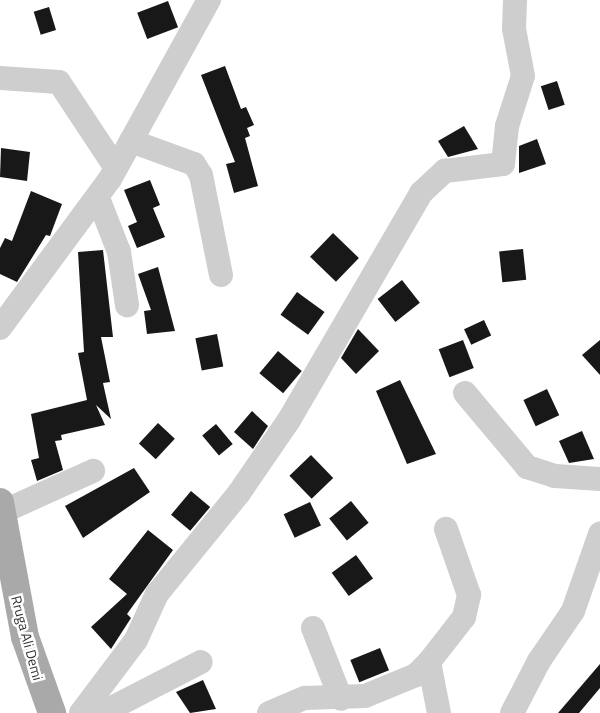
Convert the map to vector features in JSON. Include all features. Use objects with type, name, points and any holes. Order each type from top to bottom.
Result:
[{"type":"main road","name":"Rruga Ali Demi","points":[[1,507],[25,637],[52,713]]},
{"type":"street","points":[[0,328],[98,198],[209,0]]},
{"type":"street","points":[[81,713],[136,640],[157,594],[239,492],[289,420],[420,193],[445,171],[503,164],[507,126],[523,76],[514,29],[515,0]]},
{"type":"street","points":[[0,78],[59,82],[116,168]]},
{"type":"street","points":[[130,141],[194,164],[201,175],[221,275]]},
{"type":"street","points":[[98,198],[119,252],[127,305]]},
{"type":"street","points":[[465,393],[527,467],[555,476],[600,479]]},
{"type":"street","points":[[1,507],[92,471]]},
{"type":"street","points":[[269,713],[353,702],[416,675],[429,662],[464,617],[469,595],[446,530]]},
{"type":"street","points":[[512,713],[539,660],[573,611],[600,534]]},
{"type":"street","points":[[313,628],[353,702]]},
{"type":"street","points":[[102,713],[201,662]]},
{"type":"street","points":[[429,662],[439,713]]},
{"type":"building","points":[[168,1],[178,27],[147,39],[137,13]]},
{"type":"building","points":[[49,7],[56,30],[41,35],[34,12]]},
{"type":"building","points":[[225,66],[241,109],[246,107],[254,125],[247,128],[250,136],[245,138],[258,186],[234,193],[226,164],[235,162],[201,75]]},
{"type":"building","points":[[557,81],[565,105],[549,110],[541,86]]},
{"type":"building","points":[[464,126],[478,149],[448,157],[438,141]]},
{"type":"building","points":[[537,139],[546,164],[519,173],[519,146]]},
{"type":"building","points":[[1,148],[30,152],[27,181],[0,177]]},
{"type":"building","points":[[150,180],[160,205],[153,208],[165,237],[137,248],[128,226],[137,222],[124,190]]},
{"type":"building","points":[[31,191],[62,204],[50,236],[46,235],[17,282],[0,274],[0,248],[5,238],[12,241]]},
{"type":"building","points":[[333,233],[359,258],[336,282],[310,257]]},
{"type":"building","points":[[523,249],[526,280],[502,282],[499,252]]},
{"type":"building","points":[[103,250],[113,337],[101,337],[110,382],[103,383],[111,419],[96,405],[105,425],[61,435],[62,440],[55,441],[63,470],[37,481],[31,460],[39,458],[31,414],[87,400],[78,353],[84,352],[78,252]]},
{"type":"building","points":[[158,267],[175,331],[147,334],[144,311],[151,310],[138,274]]},
{"type":"building","points":[[402,280],[420,303],[395,322],[378,299]]},
{"type":"building","points":[[297,292],[325,312],[308,335],[281,315]]},
{"type":"building","points":[[484,320],[491,335],[471,345],[464,329]]},
{"type":"building","points":[[358,329],[379,351],[356,374],[341,358]]},
{"type":"building","points":[[217,334],[223,366],[202,371],[195,338]]},
{"type":"building","points":[[463,340],[474,368],[449,377],[439,349]]},
{"type":"building","points":[[600,340],[600,375],[582,355]]},
{"type":"building","points":[[278,351],[302,371],[283,393],[259,373]]},
{"type":"building","points":[[400,380],[436,454],[407,464],[376,391]]},
{"type":"building","points":[[547,389],[559,415],[536,426],[523,400]]},
{"type":"building","points":[[252,411],[268,426],[253,449],[234,432]]},
{"type":"building","points":[[158,423],[175,439],[156,459],[139,443]]},
{"type":"building","points":[[216,424],[233,444],[219,455],[202,436]]},
{"type":"building","points":[[582,431],[594,459],[569,463],[559,441]]},
{"type":"building","points":[[311,455],[333,478],[312,499],[289,476]]},
{"type":"building","points":[[134,468],[150,492],[83,538],[65,506]]},
{"type":"building","points":[[191,491],[210,507],[190,531],[171,515]]},
{"type":"building","points":[[351,501],[369,523],[347,540],[329,519]]},
{"type":"building","points":[[310,502],[321,526],[295,538],[284,514]]},
{"type":"building","points":[[148,530],[173,550],[127,614],[131,618],[111,649],[91,627],[127,594],[109,579]]},
{"type":"building","points":[[356,555],[373,578],[349,596],[332,573]]},
{"type":"building","points":[[380,648],[389,670],[359,682],[350,660]]},
{"type":"building","points":[[600,664],[600,688],[579,713],[558,713]]},
{"type":"building","points":[[203,680],[216,709],[190,713],[176,692]]}]
